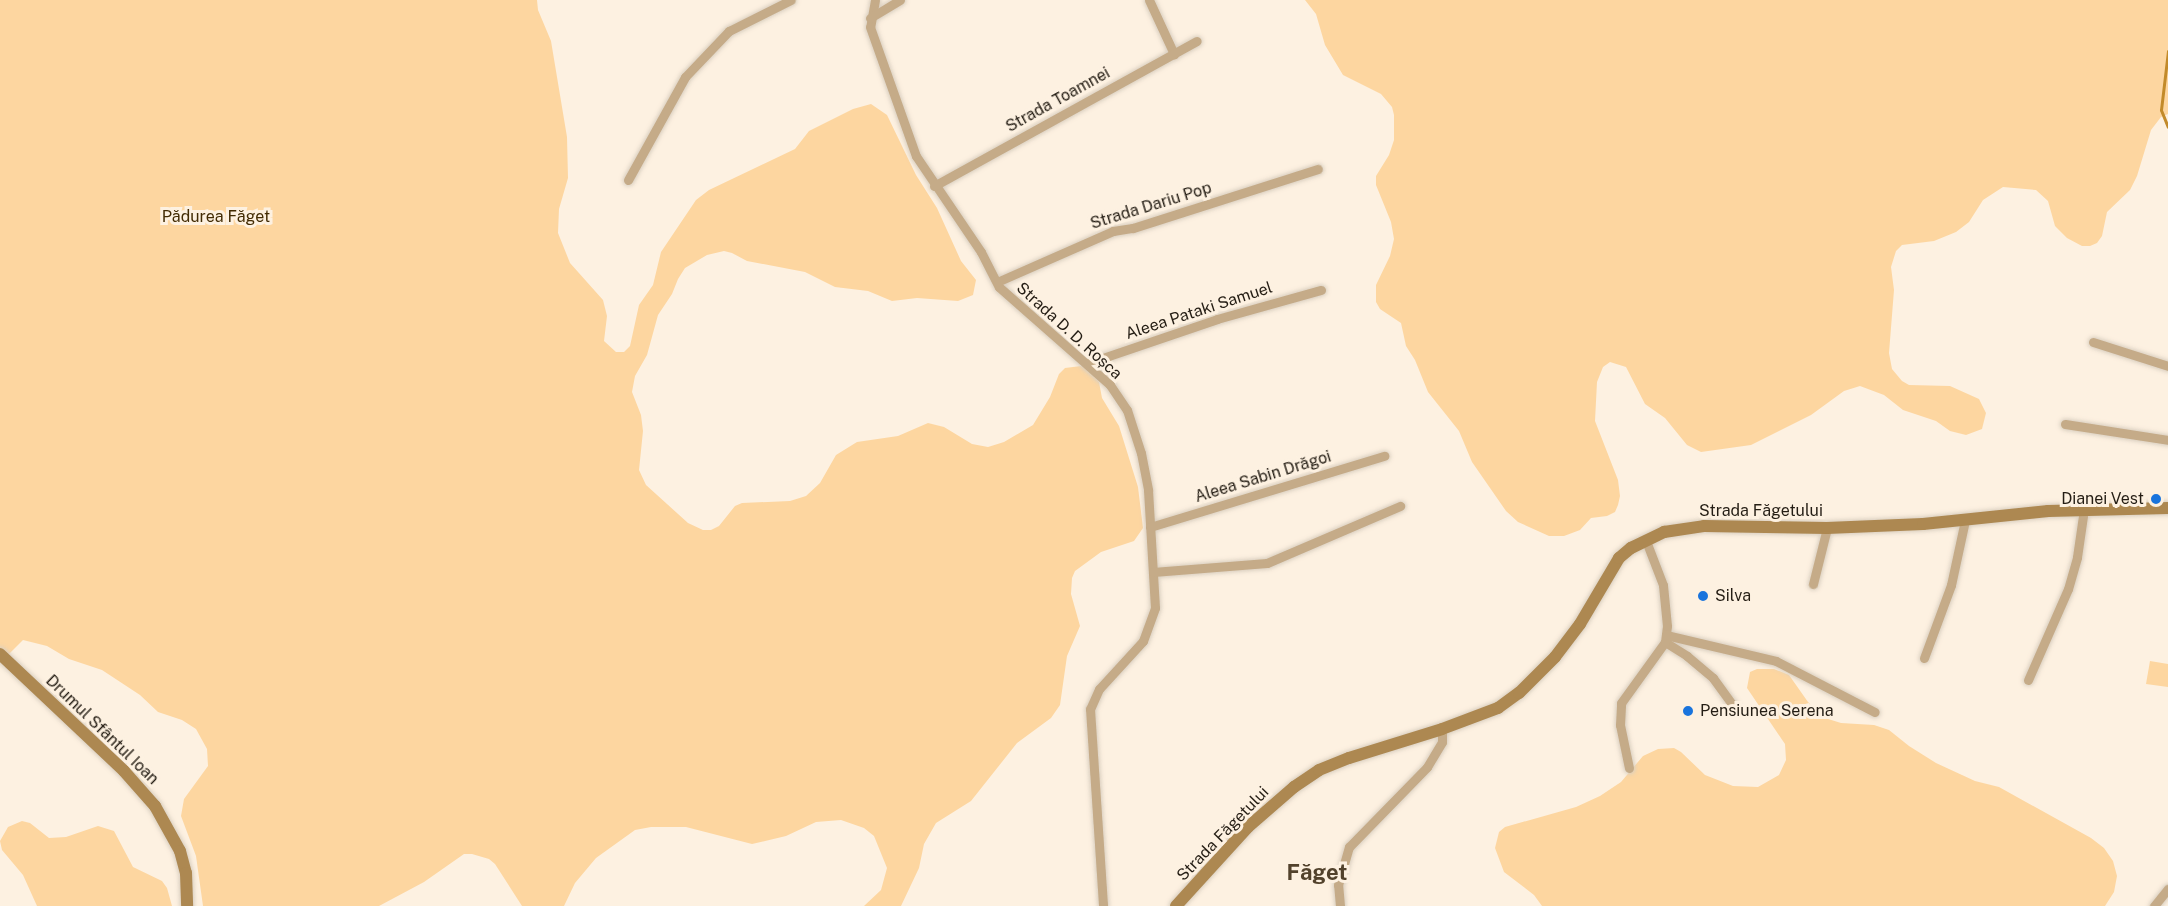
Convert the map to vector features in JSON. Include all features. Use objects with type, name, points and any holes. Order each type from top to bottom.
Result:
[{"type":"main road","name":"Strada Făgetului","points":[[1176,906],[1248,827],[1307,778],[1349,758],[1442,729],[1498,708],[1525,688],[1555,657],[1569,638],[1619,558],[1646,540],[1664,532],[1704,526],[1827,528],[1965,520],[2084,509],[2168,508]]},
{"type":"main road","name":"Drumul Sfântul Ioan","points":[[0,654],[124,771],[155,806],[180,851],[186,873],[187,906]]},
{"type":"street","points":[[628,180],[685,77],[729,31],[791,0]]},
{"type":"street","name":"Strada D. D. Roșca","points":[[875,0],[870,18],[873,36],[916,156],[934,186],[981,252],[997,282],[1110,385],[1127,411],[1141,453],[1148,490],[1155,609],[1143,641],[1099,689],[1090,709],[1103,906]]},
{"type":"street","points":[[870,18],[900,0]]},
{"type":"street","points":[[1149,0],[1174,54]]},
{"type":"street","name":"Strada Toamnei","points":[[934,186],[1197,41]]},
{"type":"street","name":"Strada Dariu Pop","points":[[997,282],[1113,231],[1133,228],[1318,169]]},
{"type":"street","name":"Aleea Pataki Samuel","points":[[1088,363],[1217,319],[1321,290]]},
{"type":"street","points":[[2093,342],[2168,366]]},
{"type":"street","points":[[2065,424],[2168,440]]},
{"type":"street","name":"Aleea Sabin Drăgoi","points":[[1150,527],[1384,456]]},
{"type":"street","points":[[1153,572],[1267,563],[1400,506]]},
{"type":"street","points":[[2028,680],[2065,599],[2077,557],[2084,509]]},
{"type":"street","points":[[1924,658],[1951,585],[1965,520]]},
{"type":"street","points":[[1813,584],[1827,528]]},
{"type":"street","points":[[1629,768],[1620,725],[1622,703],[1665,639],[1663,585],[1646,540]]},
{"type":"street","points":[[1665,639],[1713,678],[1735,708]]},
{"type":"street","points":[[1665,639],[1776,661],[1875,712]]},
{"type":"street","points":[[1340,906],[1338,885],[1349,847],[1427,767],[1442,742],[1442,729]]},
{"type":"street","points":[[2154,906],[2168,889]]},
{"type":"green space","name":"Pădurea Făget","points":[[0,0],[537,0],[538,10],[551,41],[567,137],[568,178],[559,209],[558,233],[570,263],[603,300],[607,316],[604,341],[616,352],[624,352],[630,346],[639,305],[653,285],[661,252],[696,200],[709,190],[795,149],[809,131],[853,109],[871,104],[887,115],[916,175],[937,208],[961,261],[976,280],[973,295],[958,301],[917,298],[892,301],[868,291],[835,287],[805,272],[747,261],[724,251],[707,255],[685,268],[658,315],[647,355],[635,376],[632,392],[641,415],[643,431],[639,470],[646,485],[688,523],[703,530],[711,530],[719,526],[735,506],[742,503],[790,501],[806,496],[820,483],[836,455],[857,442],[898,436],[928,423],[944,427],[972,444],[988,447],[1004,442],[1033,425],[1050,397],[1059,374],[1065,368],[1081,366],[1089,370],[1099,382],[1102,398],[1119,426],[1138,487],[1143,528],[1134,541],[1101,552],[1075,571],[1071,594],[1080,626],[1067,656],[1060,705],[1051,718],[1017,743],[971,801],[936,823],[924,844],[919,868],[901,906],[864,906],[881,890],[887,868],[874,836],[864,828],[841,820],[816,822],[786,836],[752,844],[686,827],[651,827],[635,830],[596,858],[575,883],[564,906],[522,906],[495,864],[489,859],[464,854],[424,882],[379,906],[203,906],[196,856],[181,816],[184,799],[208,766],[207,749],[196,729],[182,720],[158,712],[140,695],[102,670],[69,659],[47,646],[23,640],[0,663]]},
{"type":"green space","points":[[1305,0],[2168,0],[2168,114],[2161,117],[2151,130],[2137,176],[2130,190],[2107,212],[2102,236],[2097,243],[2082,246],[2067,238],[2055,226],[2048,201],[2036,190],[2003,187],[1983,200],[1969,222],[1956,232],[1934,241],[1902,245],[1896,251],[1891,267],[1894,290],[1889,353],[1892,369],[1902,381],[1909,385],[1950,386],[1979,399],[1986,413],[1982,429],[1966,435],[1950,431],[1936,421],[1903,410],[1884,395],[1860,386],[1844,391],[1811,415],[1751,445],[1701,452],[1687,445],[1665,418],[1645,404],[1626,367],[1610,362],[1603,367],[1597,382],[1595,421],[1618,480],[1620,496],[1618,505],[1615,512],[1607,516],[1591,518],[1580,530],[1564,536],[1549,536],[1518,522],[1506,511],[1472,462],[1459,431],[1428,392],[1415,360],[1406,346],[1401,323],[1380,309],[1376,302],[1376,285],[1390,256],[1394,239],[1391,222],[1376,185],[1376,176],[1389,155],[1394,140],[1394,115],[1392,107],[1381,94],[1343,75],[1325,45],[1316,14]]},
{"type":"green space","points":[[2150,661],[2168,664],[2168,687],[2146,684]]},
{"type":"green space","points":[[1757,669],[1774,669],[1789,675],[1808,702],[1825,718],[1841,723],[1874,725],[1889,730],[1936,763],[1975,781],[1999,787],[2091,838],[2104,848],[2113,861],[2117,876],[2114,892],[2105,906],[1542,906],[1534,895],[1504,872],[1495,848],[1499,832],[1505,827],[1576,807],[1600,796],[1621,782],[1643,756],[1658,749],[1674,748],[1705,775],[1733,786],[1758,787],[1779,775],[1786,760],[1785,744],[1747,688],[1750,672]]},
{"type":"green space","points":[[22,821],[30,823],[49,838],[66,837],[98,826],[114,831],[133,867],[162,881],[167,888],[172,906],[37,906],[23,875],[2,850],[0,841],[8,827]]},
{"type":"waterway","points":[[2168,51],[2161,110],[2168,127]]},
{"type":"place","name":"Dianei Vest","points":[[2156,499]]},
{"type":"place","name":"Silva","points":[[1703,596]]},
{"type":"place","name":"Pensiunea Serena","points":[[1688,711]]},
{"type":"district","name":"Făget","points":[[1317,873]]}]
